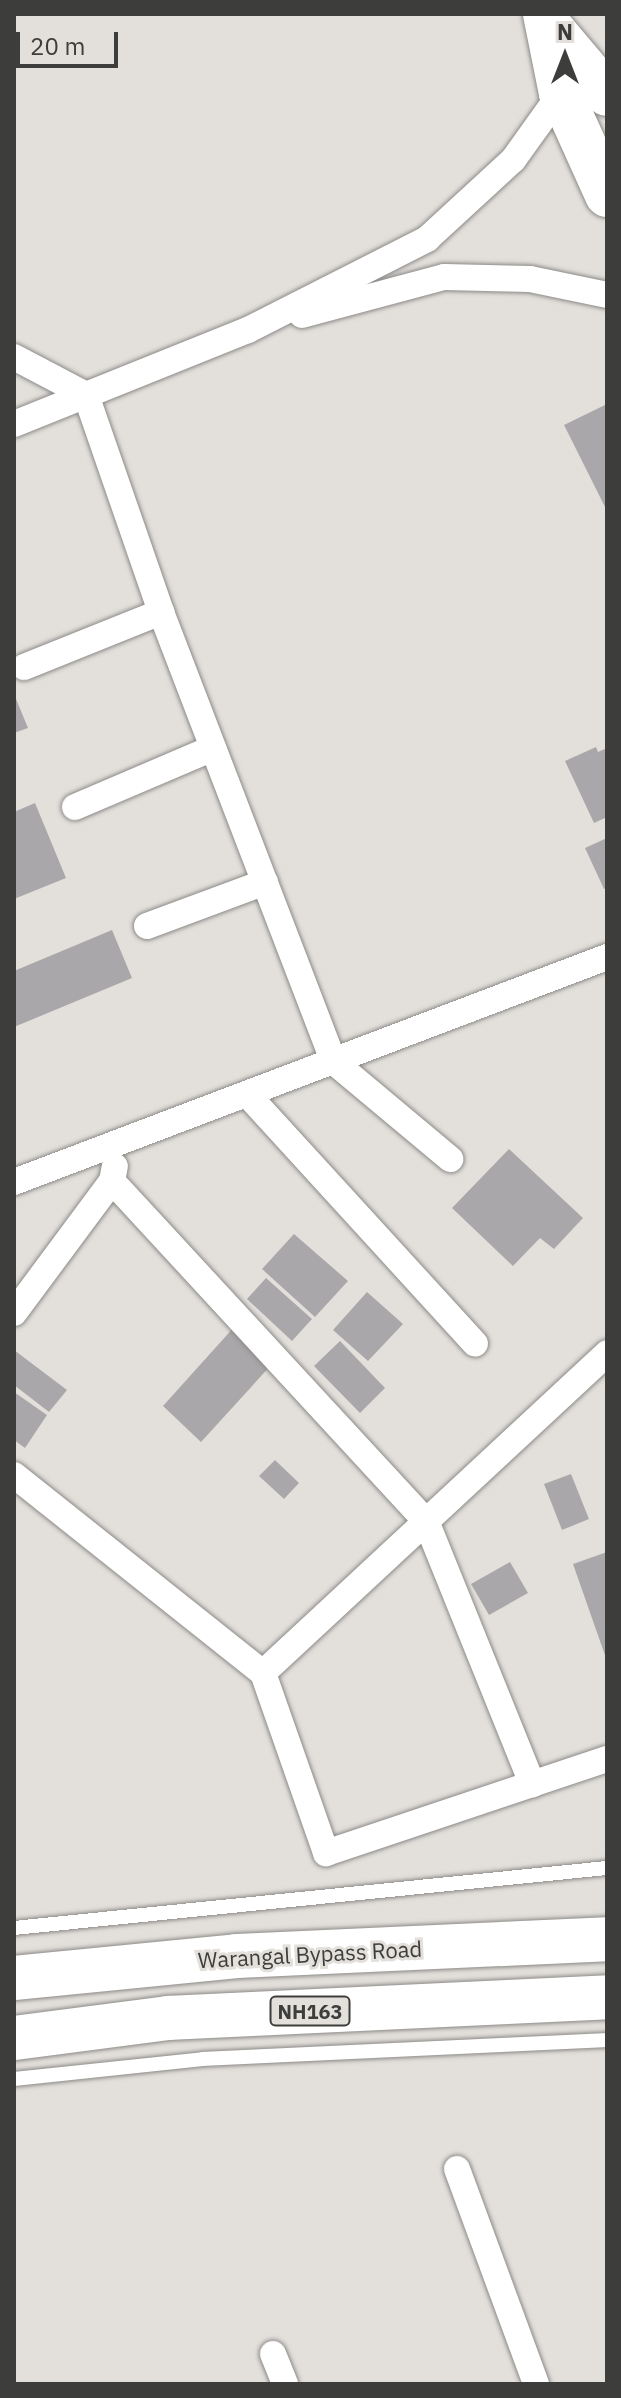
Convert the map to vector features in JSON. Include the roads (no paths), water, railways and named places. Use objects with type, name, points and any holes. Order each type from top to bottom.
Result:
[{"type":"highway","points":[[549,22],[561,93],[607,195]]},
{"type":"highway","points":[[549,22],[607,94]]},
{"type":"highway","name":"Warangal Bypass Road","points":[[14,1978],[237,1956],[607,1939]]},
{"type":"highway","name":"NH163","points":[[14,2038],[168,2018],[607,1997]]},
{"type":"street","points":[[14,424],[248,330],[427,239],[513,160],[561,93]]},
{"type":"street","points":[[248,330],[444,277],[530,279],[607,295]]},
{"type":"street","points":[[14,357],[86,395],[161,612],[333,1061],[450,1159]]},
{"type":"street","points":[[24,667],[161,612]]},
{"type":"street","points":[[75,807],[213,748]]},
{"type":"street","points":[[147,926],[265,882]]},
{"type":"street","points":[[14,1182],[607,957]]},
{"type":"street","points":[[247,1094],[475,1344]]},
{"type":"street","points":[[14,1313],[112,1181],[119,1142]]},
{"type":"street","points":[[112,1181],[426,1521],[532,1784]]},
{"type":"street","points":[[263,1673],[607,1353]]},
{"type":"street","points":[[14,1475],[263,1673],[326,1853],[607,1759]]},
{"type":"street","points":[[457,2169],[536,2384]]},
{"type":"street","points":[[273,2354],[285,2384]]},
{"type":"lane","points":[[14,1928],[607,1868]]},
{"type":"lane","points":[[14,2079],[203,2059],[607,2040]]}]
